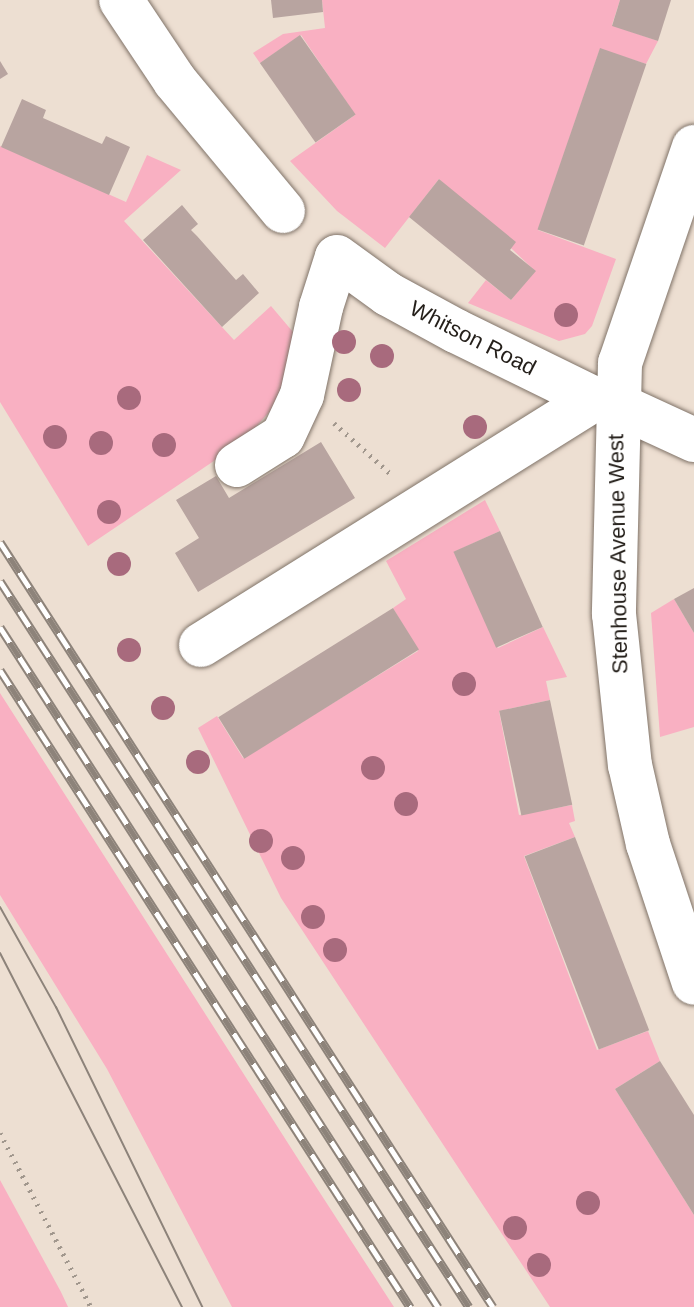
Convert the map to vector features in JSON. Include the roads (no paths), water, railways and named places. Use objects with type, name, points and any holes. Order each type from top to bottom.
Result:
[{"type":"street","points":[[121,0],[183,92],[283,211]]},
{"type":"street","name":"Stenhouse Avenue West","points":[[694,147],[606,401],[614,614],[630,765],[648,844],[694,983]]},
{"type":"street","name":"Whitson Road","points":[[237,465],[283,436],[302,395],[321,307],[337,257],[388,294],[606,401],[694,440]]},
{"type":"street","points":[[201,645],[606,401]]},
{"type":"tram line","points":[[0,907],[56,1007],[202,1307]]},
{"type":"tram line","points":[[0,953],[182,1307]]},
{"type":"railway","points":[[0,542],[493,1307]]},
{"type":"railway","points":[[0,581],[469,1307]]},
{"type":"railway","points":[[0,627],[438,1307]]},
{"type":"railway","points":[[0,670],[410,1307]]}]
